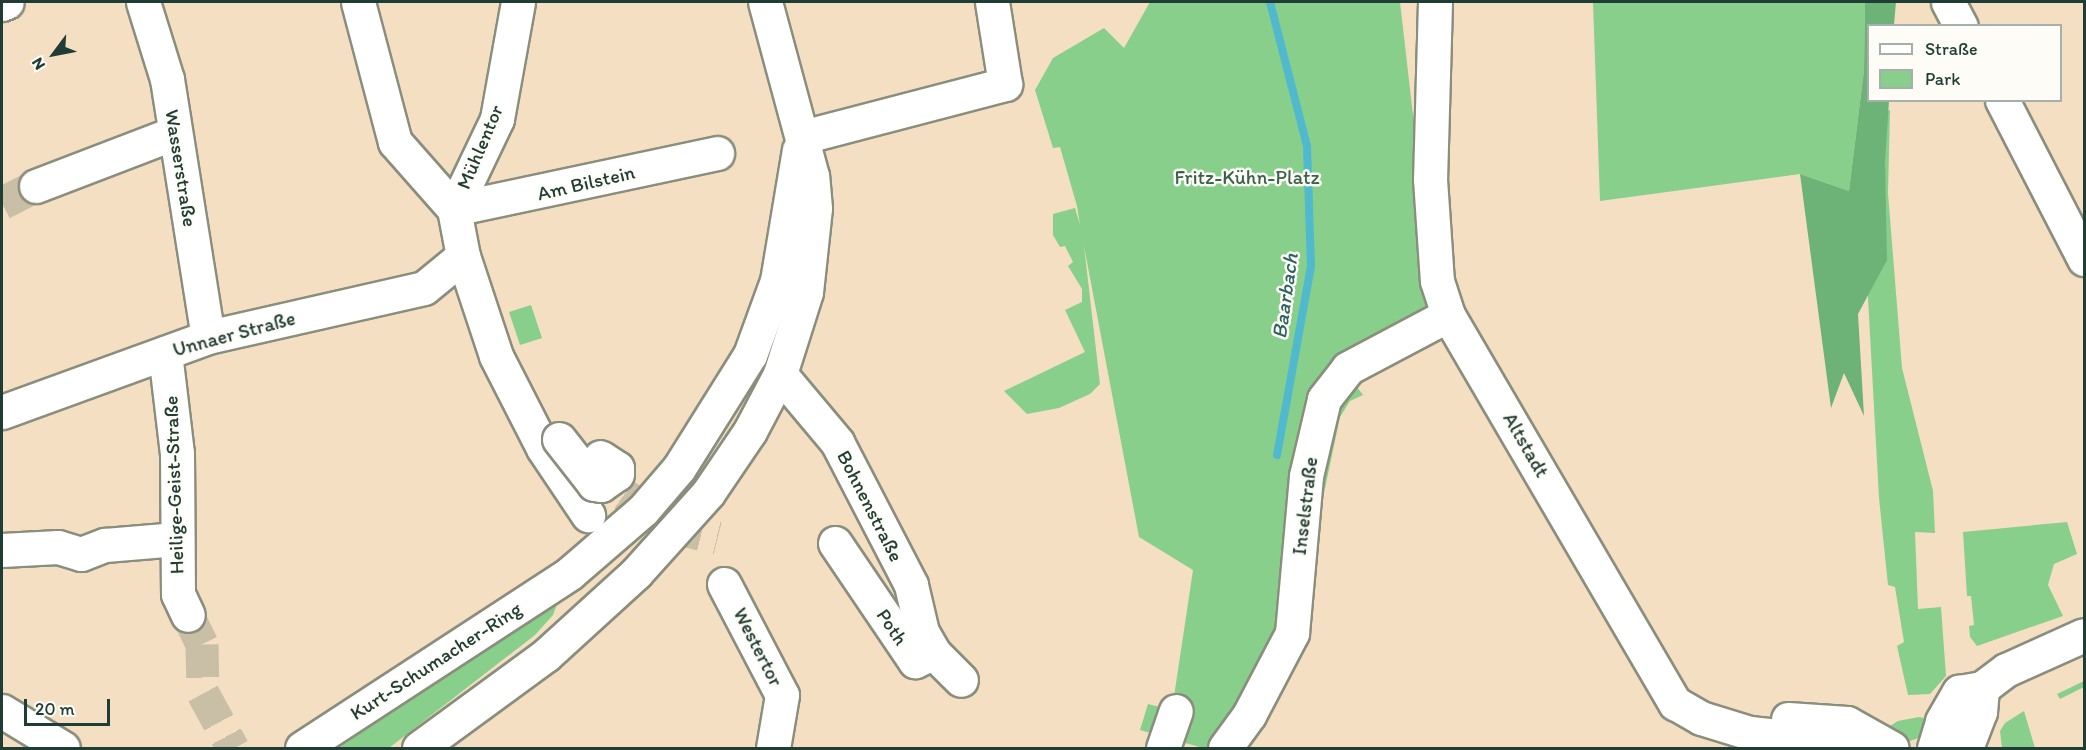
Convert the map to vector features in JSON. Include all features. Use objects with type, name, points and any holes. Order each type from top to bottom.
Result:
[{"type":"street","points":[[2,4],[7,2]]},
{"type":"street","name":"Wasserstraße","points":[[143,2],[167,79],[208,337]]},
{"type":"street","points":[[358,2],[395,142],[454,209]]},
{"type":"street","name":"Mühlentor","points":[[518,2],[497,119],[454,209],[463,256],[496,356],[543,448],[588,515]]},
{"type":"street","name":"Kurt-Schumacher-Ring","points":[[419,748],[546,655],[596,612],[643,566],[708,493],[750,431],[780,374],[806,292],[812,250],[812,176],[765,2]]},
{"type":"street","points":[[802,137],[1005,84],[992,2]]},
{"type":"street","name":"Altstadt","points":[[1413,2],[1431,115]]},
{"type":"street","name":"Altstadt","points":[[1435,2],[1431,115],[1434,253],[1440,298],[1448,315],[1669,696],[1691,713],[1726,722],[1750,733],[1815,740],[1842,748]]},
{"type":"street","points":[[1948,2],[1960,24]]},
{"type":"street","points":[[2003,102],[2085,259]]},
{"type":"street","points":[[36,186],[106,162],[174,133]]},
{"type":"street","name":"Kurt-Schumacher-Ring","points":[[302,748],[570,573],[643,510],[679,468],[750,355],[777,281],[802,137]]},
{"type":"street","name":"Am Bilstein","points":[[454,209],[717,153]]},
{"type":"street","name":"Unnaer Straße","points":[[2,411],[208,337],[424,288],[463,256]]},
{"type":"street","name":"Inselstraße","points":[[1225,748],[1249,715],[1292,633],[1306,476],[1324,399],[1348,368],[1448,315]]},
{"type":"street","name":"Heilige-Geist-Straße","points":[[165,353],[177,453],[178,594],[188,615]]},
{"type":"street","name":"Bohnenstraße","points":[[780,374],[837,442],[911,585],[922,632],[934,653]]},
{"type":"street","points":[[516,397],[560,441]]},
{"type":"street","points":[[2,550],[58,547],[81,554],[105,545],[177,539]]},
{"type":"street","name":"Poth","points":[[835,543],[915,661],[934,653],[961,680]]},
{"type":"street","points":[[570,573],[596,612]]},
{"type":"street","name":"Westertor","points":[[724,584],[756,641],[782,695],[773,748]]},
{"type":"street","points":[[1934,748],[1954,697],[1982,688],[2006,670],[2085,635]]},
{"type":"street","points":[[1966,748],[1980,712],[1982,688]]},
{"type":"street","points":[[2,711],[63,748]]},
{"type":"street","points":[[1163,748],[1176,711]]},
{"type":"street","name":"Altstadt","points":[[1726,722],[1751,718],[1837,721],[1860,728],[1892,748]]},
{"type":"green space","name":"Fritz-Kühn-Platz","points":[[1150,2],[1400,2],[1436,315],[1344,364],[1288,630],[1221,748],[1203,748],[1140,730],[1148,704],[1172,710],[1193,570],[1139,537],[1084,246],[1100,384],[1090,394],[1059,408],[1027,414],[1004,391],[1085,352],[1065,310],[1082,302],[1082,289],[1068,266],[1073,262],[1065,246],[1060,247],[1053,235],[1053,214],[1075,208],[1080,225],[1077,206],[1060,147],[1053,148],[1035,90],[1053,58],[1104,28],[1124,48]]},
{"type":"green space","points":[[1593,2],[1865,2],[1864,70],[1849,191],[1800,174],[1600,201]]},
{"type":"green space","points":[[1865,2],[1896,2],[1894,24],[1867,24],[1867,102],[1889,102],[1885,161],[1887,260],[1858,314],[1864,416],[1844,373],[1831,408],[1800,174],[1849,191],[1864,70]]},
{"type":"green space","points":[[1890,110],[1888,193],[1902,368],[1933,491],[1935,533],[1915,532],[1918,609],[1941,607],[1946,676],[1930,694],[1908,695],[1897,646],[1904,642],[1895,587],[1888,585],[1879,498],[1862,189],[1875,116]]},
{"type":"green space","points":[[531,305],[542,338],[520,345],[509,312]]},
{"type":"green space","points":[[1353,382],[1363,395],[1350,401],[1340,417],[1318,522],[1317,488],[1334,414]]},
{"type":"green space","points":[[2067,522],[2077,554],[2054,564],[2048,585],[2063,616],[1977,646],[1970,637],[1969,626],[1974,625],[1971,596],[1967,596],[1963,532]]},
{"type":"green space","points":[[552,599],[557,604],[553,615],[535,635],[389,748],[339,748]]},
{"type":"green space","points":[[2084,681],[2084,687],[2060,699],[2057,694]]},
{"type":"green space","points":[[2024,711],[2035,748],[2002,748],[2000,731],[2005,723]]},
{"type":"green space","points":[[1919,717],[1933,720],[1921,737],[1910,741],[1882,731],[1898,721]]},
{"type":"waterway","name":"Baarbach","points":[[1270,2],[1307,146],[1311,266],[1277,455]]},
{"type":"tunnel","points":[[2,203],[36,186]]},
{"type":"tunnel","points":[[584,466],[669,526],[718,538]]},
{"type":"tunnel","points":[[188,615],[202,644],[203,693],[233,748]]}]
